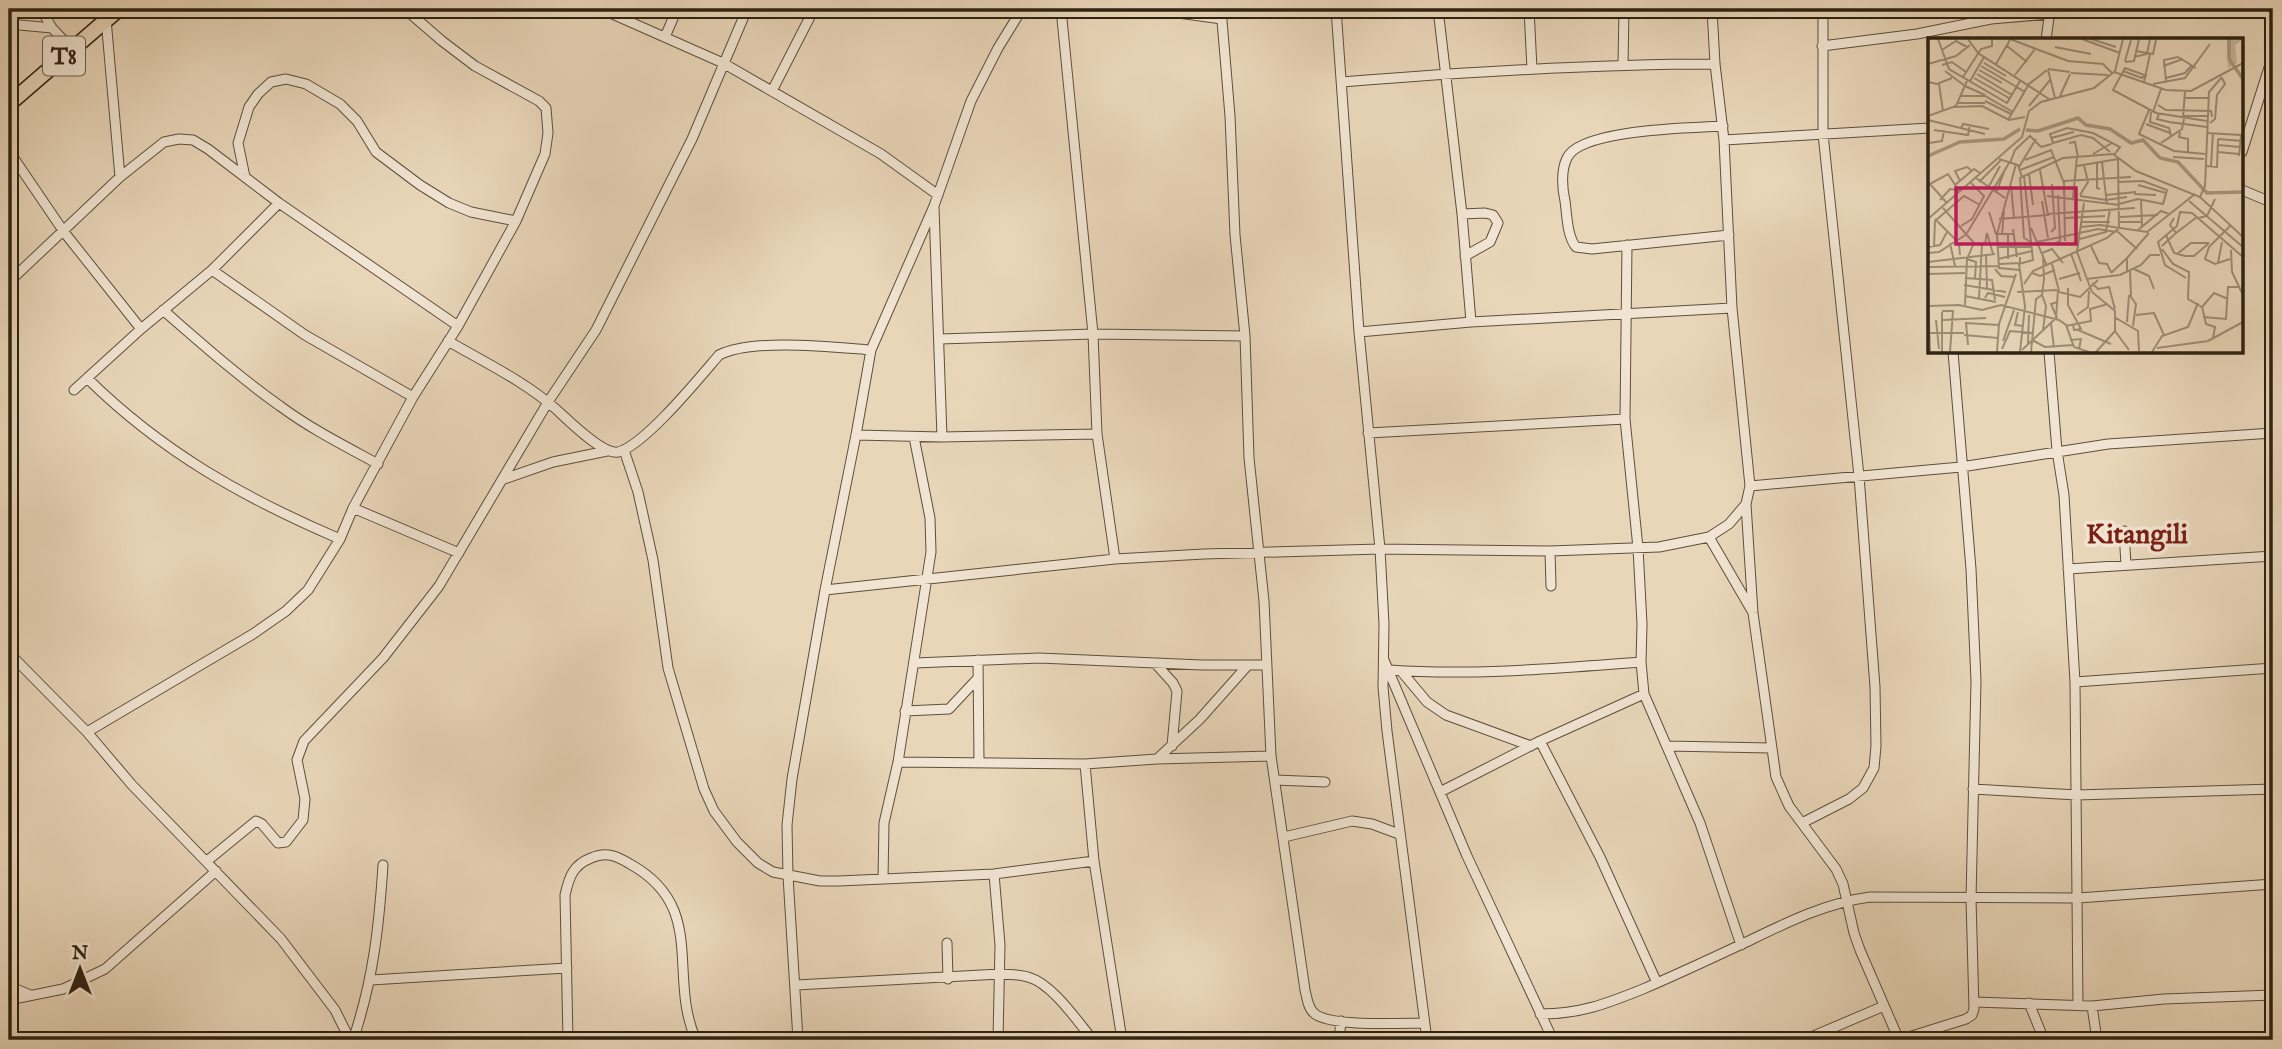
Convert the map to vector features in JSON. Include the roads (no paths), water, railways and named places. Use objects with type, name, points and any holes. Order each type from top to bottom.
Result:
[{"type":"highway","name":"T8","points":[[9,104],[119,9]]},
{"type":"street","points":[[41,9],[52,29],[72,49]]},
{"type":"street","points":[[86,732],[213,659],[286,611],[308,590],[340,539],[353,508],[413,397],[458,326],[516,221],[545,154],[548,133],[546,108],[539,101],[475,66],[405,9]]},
{"type":"street","points":[[604,9],[723,63],[881,154],[938,195]]},
{"type":"street","points":[[664,37],[677,9]]},
{"type":"street","points":[[207,861],[256,821],[262,824],[278,843],[286,842],[297,830],[303,820],[305,808],[297,761],[304,741],[383,658],[439,586],[548,402],[596,330],[692,139],[747,9]]},
{"type":"street","points":[[772,91],[814,9]]},
{"type":"street","points":[[799,1040],[787,825],[792,779],[825,590],[871,350],[934,206],[971,101],[1021,9]]},
{"type":"street","points":[[1061,9],[1093,334],[1097,433],[1115,559]]},
{"type":"street","points":[[1150,9],[1222,19]]},
{"type":"street","points":[[1221,9],[1235,235],[1245,336],[1250,458],[1264,601],[1271,756],[1296,938],[1310,1007],[1320,1017],[1341,1021],[1424,1023]]},
{"type":"street","points":[[1336,9],[1359,332],[1380,549],[1387,732],[1427,1040]]},
{"type":"street","points":[[1438,9],[1462,214],[1471,322]]},
{"type":"street","points":[[1529,9],[1532,69]]},
{"type":"street","points":[[1623,64],[1624,9]]},
{"type":"street","points":[[1712,9],[1724,140],[1732,308],[1750,486],[1746,503],[1753,613],[1771,748],[1780,791],[1836,869],[1847,900],[1854,933],[1899,1040],[1966,1019],[1972,1015],[1974,1002],[1971,899],[1976,681],[1953,354]]},
{"type":"street","points":[[1802,823],[1849,799],[1863,788],[1874,768],[1875,687],[1859,476],[1823,134],[1823,9]]},
{"type":"street","points":[[1822,46],[1905,36],[1999,18],[2050,12],[2046,38]]},
{"type":"street","points":[[106,19],[120,177]]},
{"type":"street","points":[[9,24],[52,29]]},
{"type":"street","points":[[2244,146],[2273,55]]},
{"type":"street","points":[[1342,82],[1623,64],[1716,64]]},
{"type":"street","points":[[246,177],[238,143],[249,107],[271,82],[286,79],[306,84],[340,104],[357,121],[376,152],[449,203],[471,212],[516,221]]},
{"type":"street","points":[[1723,126],[1643,131],[1588,140],[1567,157],[1563,192],[1574,246],[1592,249],[1728,235]]},
{"type":"street","points":[[1724,140],[1928,128]]},
{"type":"street","points":[[9,282],[120,177],[164,142],[192,140],[458,326]]},
{"type":"street","points":[[9,150],[64,232],[141,329]]},
{"type":"street","points":[[2244,191],[2273,203]]},
{"type":"street","points":[[74,390],[212,270],[279,203]]},
{"type":"street","points":[[934,206],[942,437]]},
{"type":"street","points":[[1462,214],[1485,213],[1493,215],[1498,223],[1490,242],[1465,256]]},
{"type":"street","points":[[1628,245],[1625,419],[1638,548],[1644,694],[1700,823],[1741,945]]},
{"type":"street","points":[[212,270],[306,335],[413,397]]},
{"type":"street","points":[[1359,332],[1471,322],[1732,308]]},
{"type":"street","points":[[163,310],[282,408],[329,438],[378,464]]},
{"type":"street","points":[[940,339],[1093,334],[1245,336]]},
{"type":"street","points":[[448,341],[548,402],[607,451]]},
{"type":"street","points":[[504,479],[553,462],[624,450],[639,440],[668,412],[719,355],[729,350],[795,345],[871,350]]},
{"type":"street","points":[[2049,354],[2057,451],[2064,495],[2075,682],[2078,1005]]},
{"type":"street","points":[[86,378],[135,424],[198,467],[246,496],[340,539]]},
{"type":"street","points":[[1368,433],[1625,419]]},
{"type":"street","points":[[856,435],[942,437],[1097,433]]},
{"type":"street","points":[[1750,486],[1961,467],[2108,444],[2273,433]]},
{"type":"street","points":[[883,879],[884,823],[898,762],[931,552],[930,518],[914,437]]},
{"type":"street","points":[[624,450],[638,492],[653,560],[668,668],[704,789],[714,811],[737,842],[758,863],[774,872],[820,881],[994,874],[1094,861]]},
{"type":"street","points":[[825,590],[1115,559],[1380,549],[1550,551],[1659,547],[1709,537],[1729,524],[1746,503]]},
{"type":"street","points":[[353,508],[459,553]]},
{"type":"street","points":[[2124,531],[2126,565]]},
{"type":"street","points":[[1709,537],[1753,613]]},
{"type":"street","points":[[1550,551],[1550,586]]},
{"type":"street","points":[[2068,569],[2273,556]]},
{"type":"street","points":[[9,653],[281,939],[309,972],[335,1010],[351,1040]]},
{"type":"street","points":[[915,663],[1039,658],[1266,665]]},
{"type":"street","points":[[1383,658],[1440,792],[1553,1040]]},
{"type":"street","points":[[978,660],[979,763]]},
{"type":"street","points":[[1390,670],[1560,668],[1641,662]]},
{"type":"street","points":[[1155,663],[1177,691],[1172,746]]},
{"type":"street","points":[[1157,759],[1200,719],[1248,665]]},
{"type":"street","points":[[2075,682],[2273,668]]},
{"type":"street","points":[[1401,671],[1427,702],[1446,715],[1536,744],[1600,857],[1657,983]]},
{"type":"street","points":[[905,711],[949,709],[978,678]]},
{"type":"street","points":[[1440,792],[1644,694]]},
{"type":"street","points":[[1667,746],[1771,748]]},
{"type":"street","points":[[898,762],[1084,764],[1271,756]]},
{"type":"street","points":[[1084,764],[1094,861],[1122,1040]]},
{"type":"street","points":[[1275,780],[1325,782]]},
{"type":"street","points":[[1973,789],[2077,795],[2273,789]]},
{"type":"street","points":[[1284,837],[1352,821],[1373,824],[1399,834]]},
{"type":"street","points":[[568,1040],[565,895],[569,875],[578,864],[601,854],[616,856],[634,866],[657,884],[674,907],[681,929],[685,1011],[696,1040]]},
{"type":"street","points":[[351,1040],[371,980],[379,924],[383,865]]},
{"type":"street","points":[[9,1000],[63,989],[105,969],[216,871]]},
{"type":"street","points":[[994,874],[1000,974],[998,1040]]},
{"type":"street","points":[[1540,1014],[1563,1014],[1595,1008],[1657,983],[1776,927],[1847,900],[1870,897],[2078,898],[2273,884]]},
{"type":"street","points":[[947,943],[948,979]]},
{"type":"street","points":[[371,980],[567,968]]},
{"type":"street","points":[[796,985],[948,979],[1000,974],[1028,976],[1065,1005],[1093,1040]]},
{"type":"street","points":[[9,986],[31,995]]},
{"type":"street","points":[[1974,1002],[2092,1006],[2178,998],[2273,995]]},
{"type":"street","points":[[2029,1003],[2044,1040]]},
{"type":"street","points":[[1804,1040],[1884,1006]]},
{"type":"street","points":[[2092,1006],[2097,1040]]},
{"type":"street","points":[[1339,1040],[1341,1021]]},
{"type":"district","name":"Kitangili","points":[[2137,533]]}]
